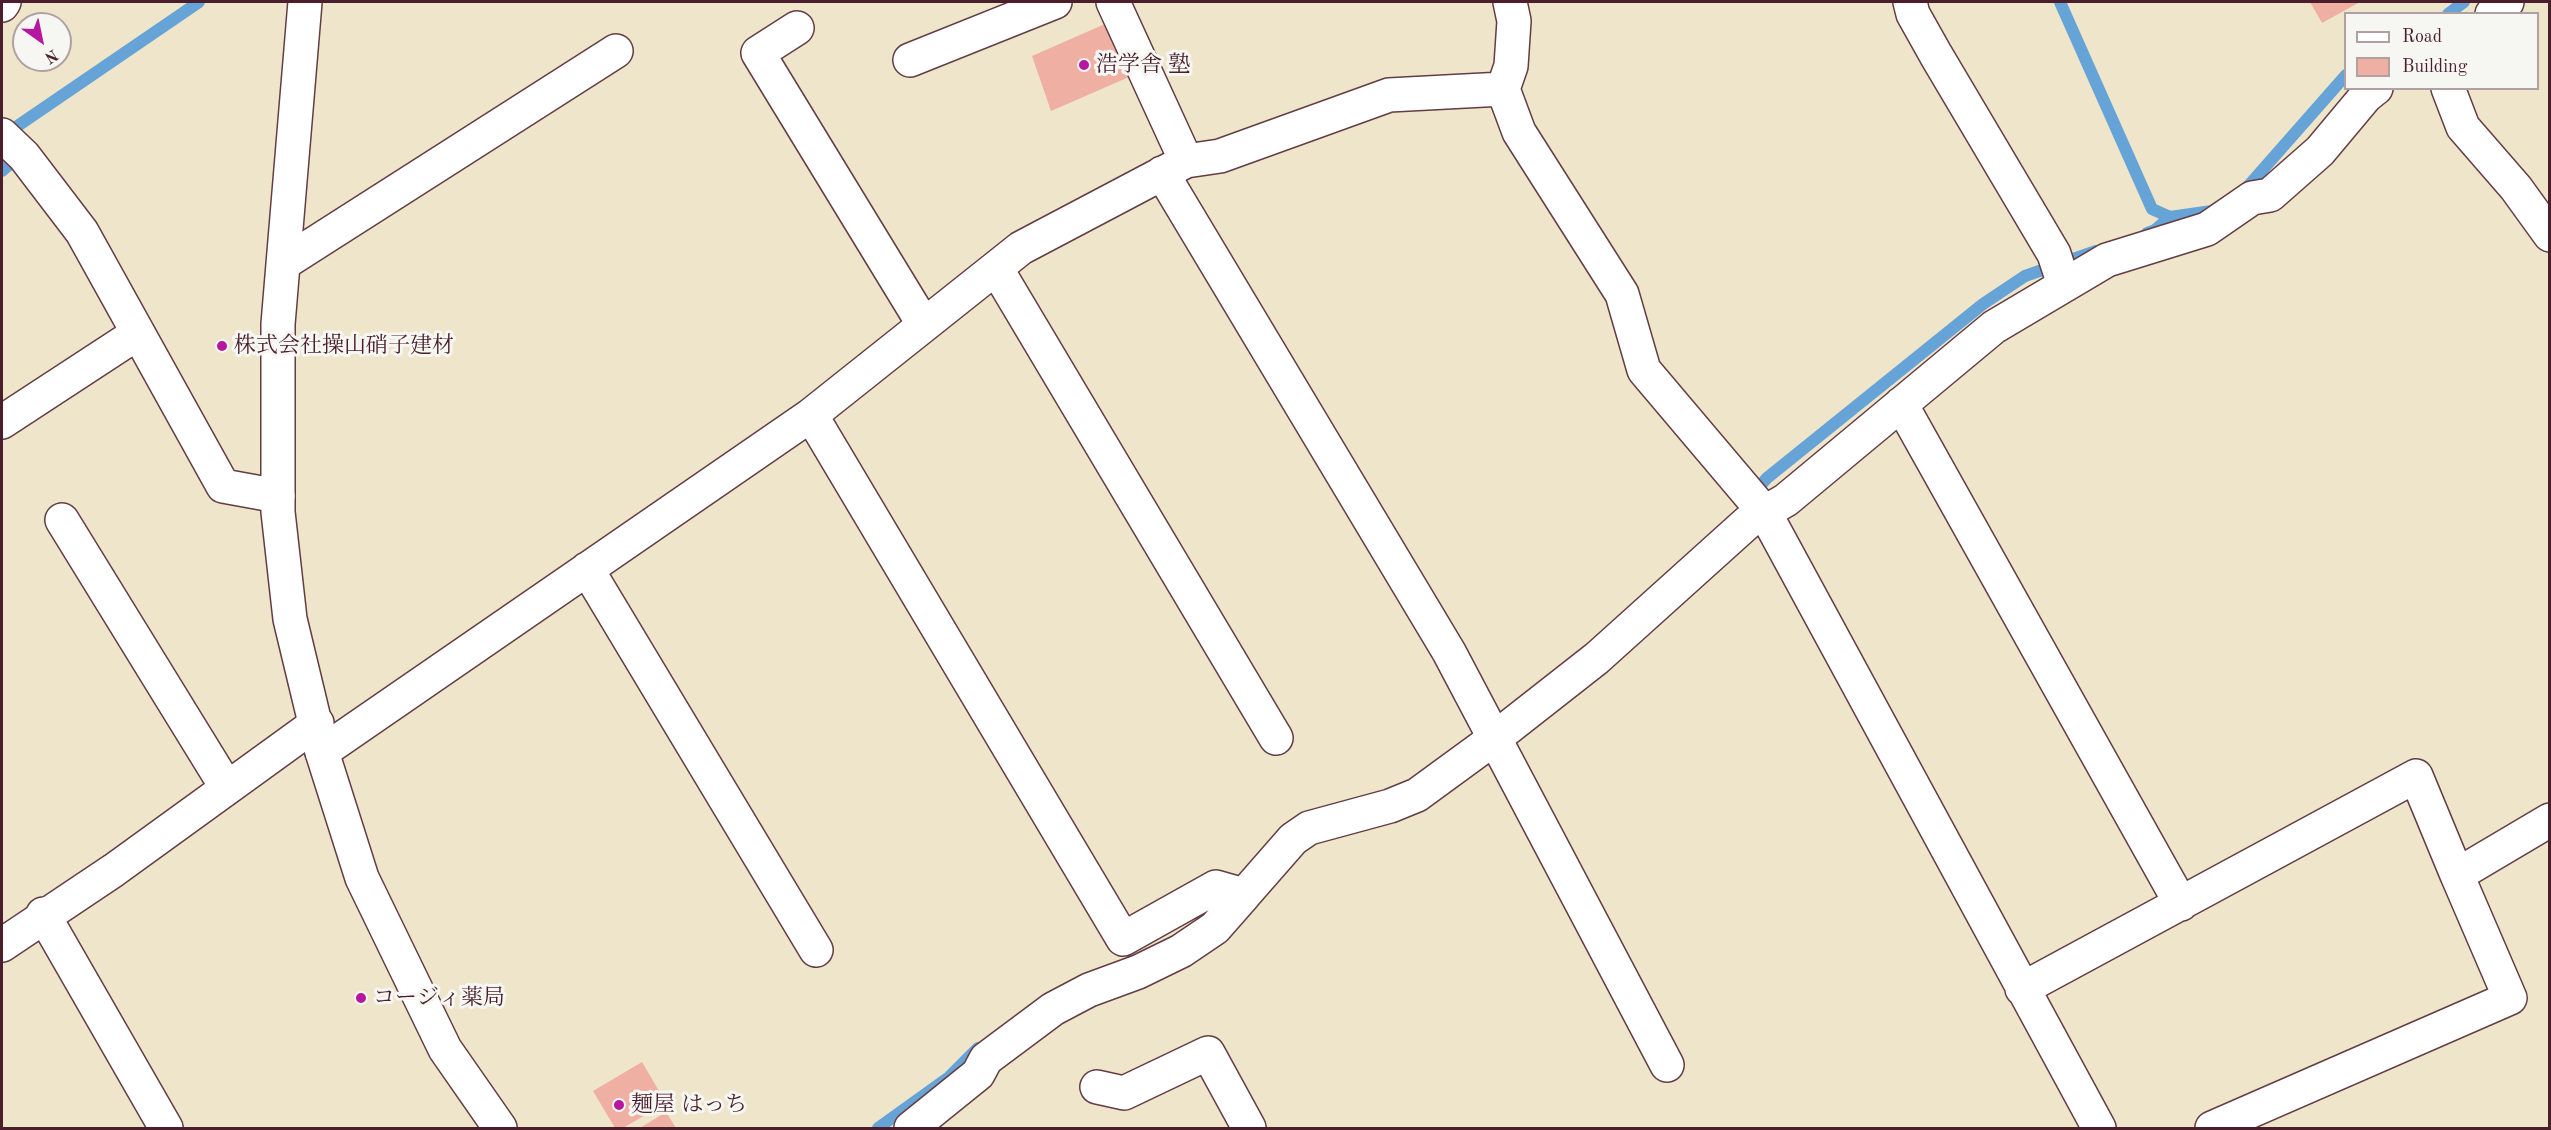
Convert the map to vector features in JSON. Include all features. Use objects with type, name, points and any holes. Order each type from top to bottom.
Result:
[{"type":"street","points":[[305,2],[278,324],[278,496],[290,619],[320,737],[362,878],[399,958],[445,1048],[500,1128]]},
{"type":"street","points":[[910,60],[1054,2]]},
{"type":"street","points":[[1113,2],[1174,167],[1443,642],[1667,1065]]},
{"type":"street","points":[[1510,2],[1514,21],[1511,66],[1503,89],[1519,132],[1622,294],[1644,370],[1757,503],[2099,1128]]},
{"type":"street","points":[[1910,2],[1913,14],[2059,270]]},
{"type":"street","points":[[2494,12],[2507,2]]},
{"type":"street","points":[[797,28],[758,53],[924,325]]},
{"type":"street","points":[[284,263],[616,51]]},
{"type":"street","points":[[2,945],[114,870],[227,788],[320,737],[587,569],[811,415],[1021,248],[1174,167],[1220,156],[1389,94],[1503,89]]},
{"type":"street","points":[[1757,503],[1786,500],[2059,270],[2107,260],[2206,229],[2252,198],[2270,195],[2320,151],[2374,90]]},
{"type":"street","points":[[2449,90],[2463,127],[2516,188],[2550,235]]},
{"type":"street","points":[[2,135],[24,156],[82,232],[223,486],[278,496]]},
{"type":"street","points":[[996,268],[1276,738]]},
{"type":"street","points":[[2,422],[138,333]]},
{"type":"street","points":[[1901,404],[2181,904]]},
{"type":"street","points":[[811,415],[1123,939],[1216,887],[1235,892]]},
{"type":"street","points":[[911,1128],[978,1074],[986,1059],[1053,1009],[1089,990],[1181,951],[1215,928],[1235,892],[1293,839],[1309,828],[1390,806],[1417,795],[1491,730],[1597,658],[1748,522],[1757,503]]},
{"type":"street","points":[[62,520],[227,788]]},
{"type":"street","points":[[587,569],[816,950]]},
{"type":"street","points":[[2022,989],[2416,776],[2510,998],[2212,1128]]},
{"type":"street","points":[[2457,875],[2550,820]]},
{"type":"street","points":[[44,915],[166,1128]]},
{"type":"street","points":[[1097,1087],[1124,1093],[1208,1053],[1249,1128]]},
{"type":"building","points":[[2310,2],[2360,2],[2322,23]]},
{"type":"building","name":"浩学舎 塾","points":[[1114,20],[1136,74],[1051,111],[1032,56]]},
{"type":"building","points":[[642,1062],[666,1103],[623,1128],[615,1128],[593,1091]]},
{"type":"building","points":[[666,1112],[676,1128],[640,1128]]},
{"type":"waterway","points":[[16,127],[199,2]]},
{"type":"waterway","points":[[2060,2],[2152,209],[2170,217],[2212,211],[2218,207]]},
{"type":"waterway","points":[[2451,12],[2464,2]]},
{"type":"waterway","points":[[2243,192],[2344,77]]},
{"type":"waterway","points":[[2,153],[10,164],[2,171]]},
{"type":"waterway","points":[[2147,233],[2155,230],[2170,217]]},
{"type":"waterway","points":[[1752,495],[1767,478],[1983,304],[2025,276],[2096,251]]},
{"type":"waterway","points":[[878,1128],[949,1077],[978,1048]]},
{"type":"place","name":"浩学舎 塾","points":[[1084,65]]},
{"type":"place","name":"株式会社操山硝子建材","points":[[222,346]]},
{"type":"place","name":"コージィ薬局","points":[[361,998]]},
{"type":"place","name":"麺屋 はっち","points":[[619,1105]]}]
